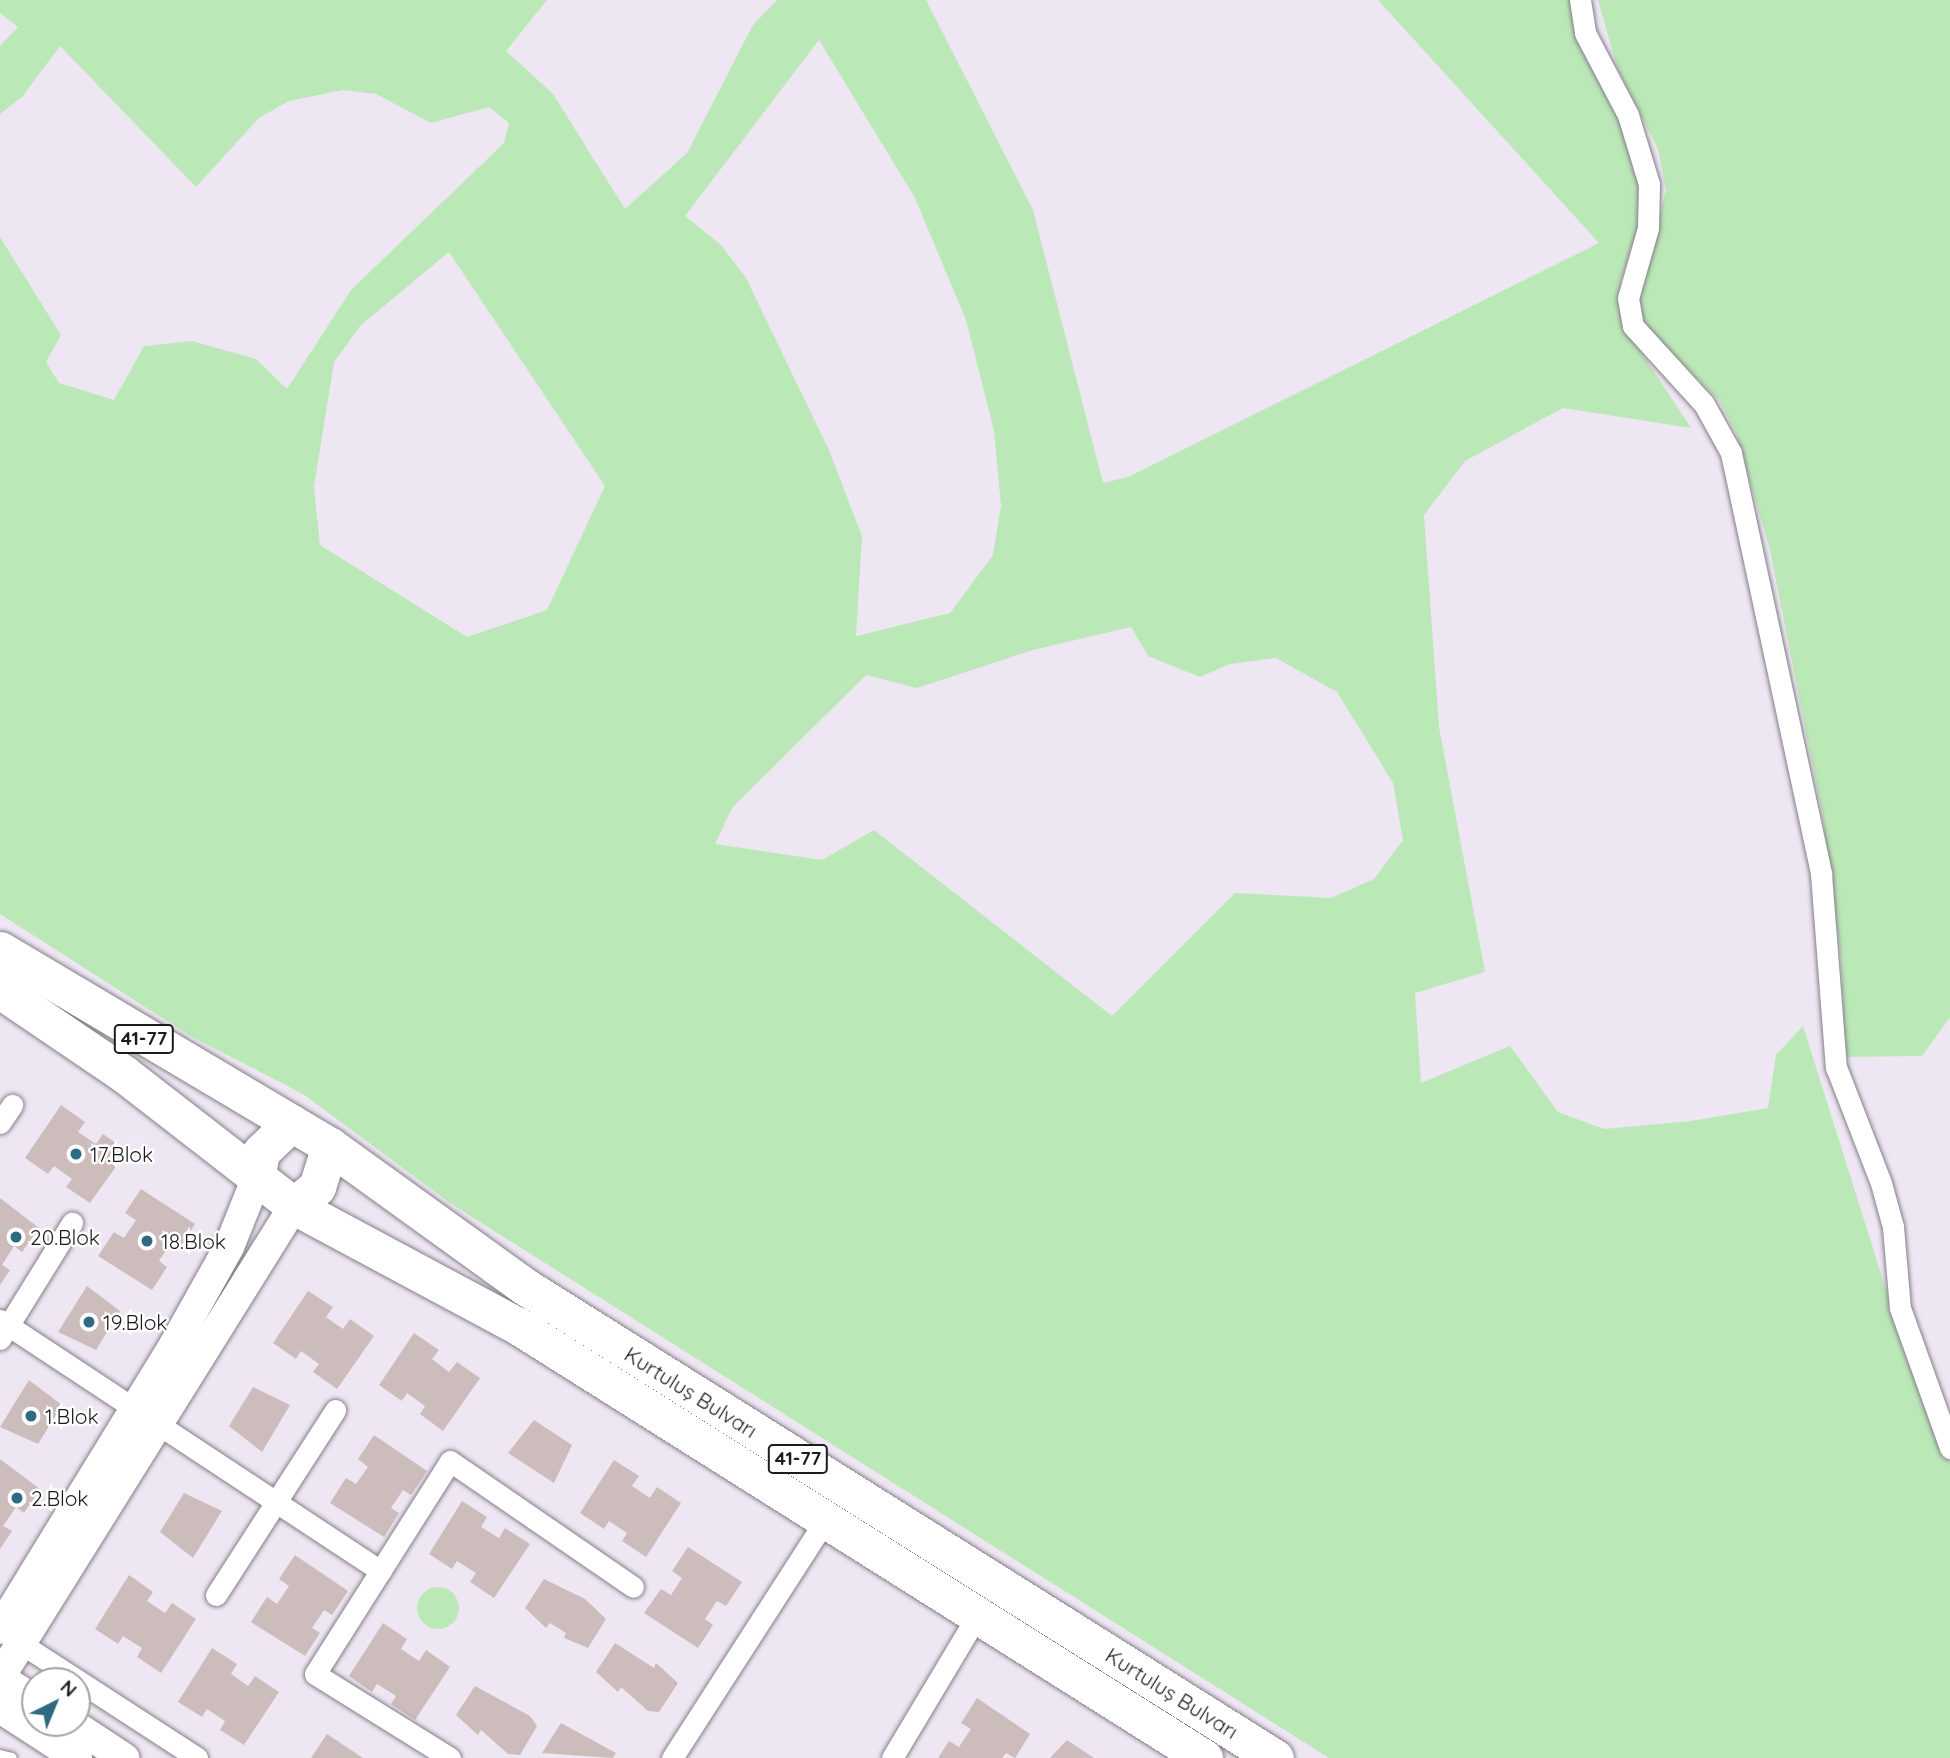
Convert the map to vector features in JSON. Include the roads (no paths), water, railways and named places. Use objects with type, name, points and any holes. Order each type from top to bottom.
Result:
[{"type":"highway","name":"41-77","points":[[0,950],[291,1123]]},
{"type":"highway","name":"41-77","points":[[0,990],[124,1074],[256,1180]]},
{"type":"highway","points":[[291,1123],[330,1146],[317,1187],[294,1206],[256,1180],[267,1142],[291,1123]]},
{"type":"highway","name":"Kurtuluş Bulvarı","points":[[330,1146],[524,1286],[1275,1758]]},
{"type":"highway","name":"Kurtuluş Bulvarı","points":[[294,1206],[517,1326],[824,1522],[1204,1758]]},
{"type":"street","points":[[1580,0],[1585,33],[1628,115],[1649,184],[1648,228],[1628,298],[1633,326],[1704,404],[1731,453],[1821,874],[1836,1067],[1881,1183],[1893,1227],[1900,1308],[1950,1448]]},
{"type":"street","points":[[0,1123],[12,1105]]},
{"type":"street","points":[[146,1415],[229,1247],[256,1180]]},
{"type":"street","points":[[21,1691],[0,1677],[7,1634],[146,1415],[294,1206]]},
{"type":"street","points":[[72,1223],[3,1328],[146,1415],[381,1571]]},
{"type":"street","points":[[216,1595],[335,1410]]},
{"type":"street","points":[[450,1758],[315,1674],[450,1461],[633,1587]]},
{"type":"street","points":[[672,1758],[824,1522]]},
{"type":"street","points":[[892,1758],[977,1616]]},
{"type":"street","points":[[7,1634],[197,1758]]},
{"type":"street","points":[[0,1708],[77,1758]]},
{"type":"street","points":[[91,1736],[124,1758]]},
{"type":"lane","points":[[0,1755],[12,1758]]},
{"type":"place","name":"17.Blok","points":[[76,1154]]},
{"type":"place","name":"20.Blok","points":[[16,1237]]},
{"type":"place","name":"18.Blok","points":[[147,1241]]},
{"type":"place","name":"19.Blok","points":[[89,1322]]},
{"type":"place","name":"1.Blok","points":[[31,1416]]},
{"type":"place","name":"2.Blok","points":[[17,1498]]}]
